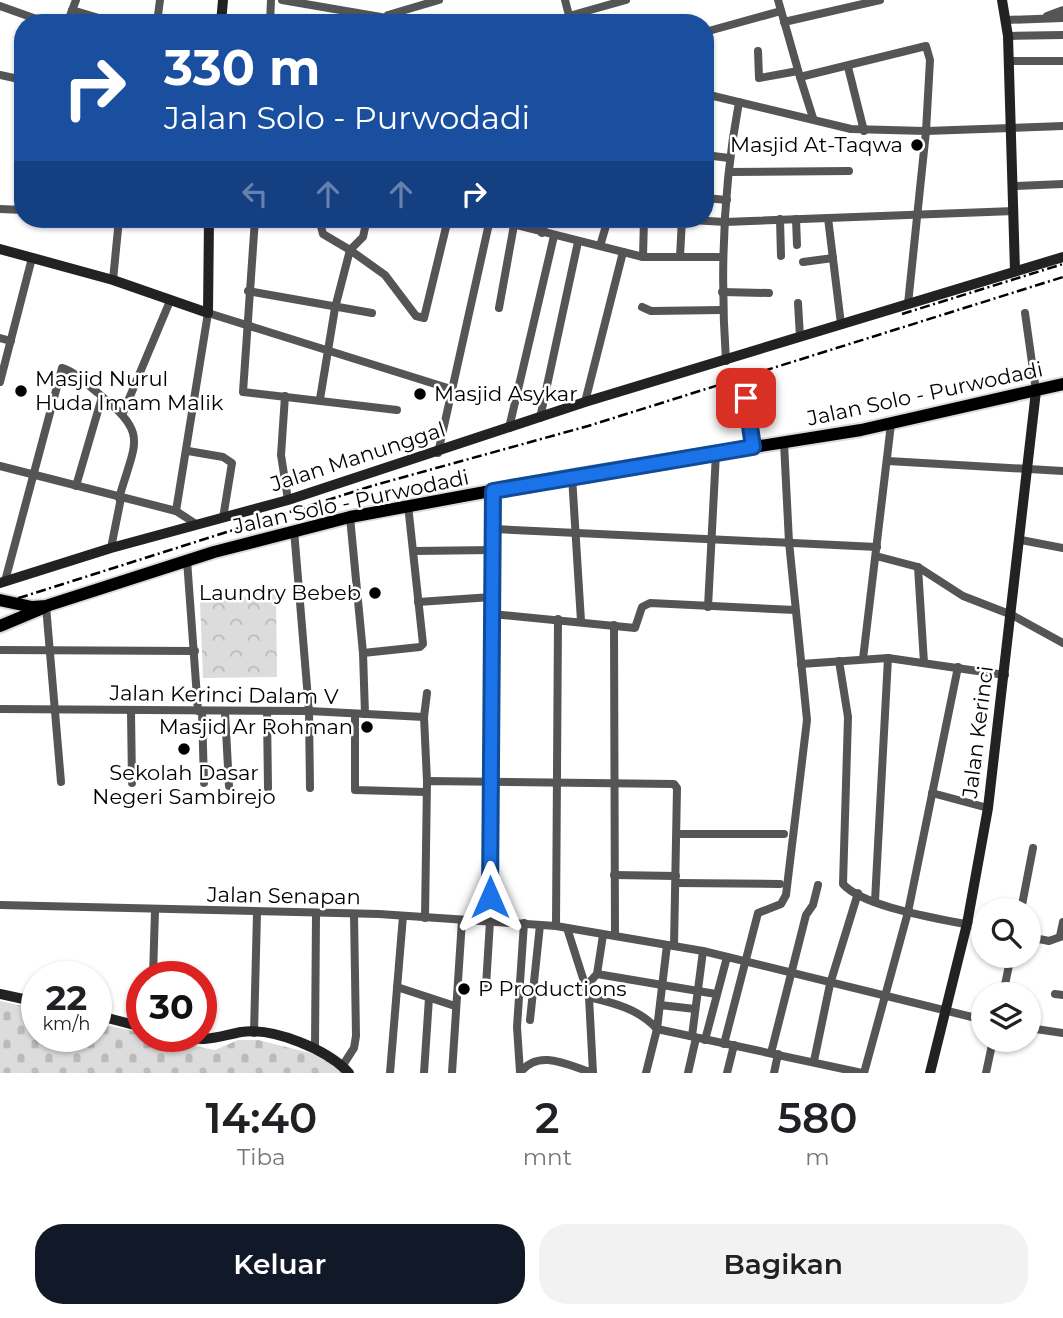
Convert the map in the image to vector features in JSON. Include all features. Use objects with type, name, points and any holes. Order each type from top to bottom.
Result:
[{"type":"main road","name":"Jalan Solo - Purwodadi","points":[[0,626],[46,606],[187,560],[350,517],[572,476],[891,424],[1063,384]]},
{"type":"main road","name":"Jalan Solo - Purwodadi","points":[[0,600],[32,607],[46,606]]},
{"type":"street","points":[[71,14],[76,0]]},
{"type":"street","points":[[282,0],[327,3],[376,14]]},
{"type":"street","points":[[393,14],[439,0]]},
{"type":"street","points":[[587,14],[626,0]]},
{"type":"street","points":[[778,0],[813,118]]},
{"type":"street","points":[[784,22],[880,0]]},
{"type":"street","points":[[1002,0],[1008,36],[1015,271]]},
{"type":"street","points":[[0,6],[22,14]]},
{"type":"street","points":[[72,10],[86,14]]},
{"type":"street","points":[[1041,18],[1063,10]]},
{"type":"street","points":[[714,29],[780,11]]},
{"type":"street","points":[[1007,20],[1063,18]]},
{"type":"street","points":[[1008,36],[1063,35]]},
{"type":"street","points":[[758,51],[759,81],[848,67],[920,46],[929,48],[926,131],[908,304]]},
{"type":"street","points":[[1009,61],[1063,61]]},
{"type":"street","points":[[848,67],[864,131]]},
{"type":"street","points":[[714,95],[864,131],[1063,126]]},
{"type":"street","points":[[726,361],[722,310],[723,257],[729,158],[739,102]]},
{"type":"street","points":[[714,156],[729,158]]},
{"type":"street","points":[[729,172],[849,171]]},
{"type":"street","points":[[1013,186],[1063,184]]},
{"type":"street","points":[[714,199],[727,200]]},
{"type":"street","points":[[714,221],[1014,211]]},
{"type":"street","points":[[828,218],[841,324]]},
{"type":"street","points":[[780,219],[781,256]]},
{"type":"street","points":[[796,219],[797,245]]},
{"type":"street","points":[[113,280],[118,228]]},
{"type":"street","points":[[176,511],[188,451],[208,313],[209,228]]},
{"type":"street","points":[[254,228],[245,326],[243,392],[397,410]]},
{"type":"street","points":[[321,228],[323,234],[384,275],[416,316],[424,318],[446,228]]},
{"type":"street","points":[[320,400],[335,308],[350,250],[363,237],[365,228]]},
{"type":"street","points":[[438,453],[489,228]]},
{"type":"street","points":[[499,308],[513,228]]},
{"type":"street","points":[[524,228],[643,257],[723,257]]},
{"type":"street","points":[[542,233],[543,228]]},
{"type":"street","points":[[600,246],[605,228]]},
{"type":"street","points":[[643,257],[644,228]]},
{"type":"street","points":[[680,257],[682,228]]},
{"type":"street","points":[[509,428],[554,236]]},
{"type":"street","points":[[540,418],[578,242]]},
{"type":"street","points":[[0,249],[113,280],[245,326],[451,389]]},
{"type":"street","points":[[585,402],[623,252]]},
{"type":"street","name":"Jalan Manunggal","points":[[2,582],[111,548],[288,500],[438,453],[585,402],[1063,257]]},
{"type":"street","points":[[0,382],[32,258]]},
{"type":"street","points":[[803,262],[833,258]]},
{"type":"street","points":[[248,291],[372,313]]},
{"type":"street","points":[[722,292],[769,293]]},
{"type":"street","points":[[123,413],[170,301]]},
{"type":"street","points":[[798,303],[800,337]]},
{"type":"street","points":[[642,307],[651,311],[722,310]]},
{"type":"street","points":[[1025,313],[1036,391]]},
{"type":"street","points":[[0,338],[11,341]]},
{"type":"street","points":[[2,582],[62,368],[123,413],[132,426],[135,440],[111,548]]},
{"type":"street","points":[[744,391],[753,447]]},
{"type":"street","name":"Jalan Kerinci","points":[[930,1073],[967,924],[988,808],[1036,391]]},
{"type":"street","points":[[285,396],[281,455],[288,500]]},
{"type":"street","points":[[76,486],[102,397]]},
{"type":"street","points":[[863,659],[891,424]]},
{"type":"street","points":[[727,1073],[729,1044],[758,914],[781,904],[786,895],[807,720],[789,542],[784,443]]},
{"type":"street","points":[[188,451],[223,457],[232,463],[223,518]]},
{"type":"street","points":[[708,607],[716,453]]},
{"type":"street","points":[[888,461],[1063,471]]},
{"type":"street","points":[[0,466],[176,511],[197,524]]},
{"type":"street","points":[[572,476],[581,621]]},
{"type":"street","points":[[486,986],[490,921],[493,491]]},
{"type":"street","points":[[363,653],[420,648],[423,644],[408,505]]},
{"type":"street","points":[[350,517],[363,653],[355,790],[426,793]]},
{"type":"street","points":[[494,529],[789,542],[876,552],[918,567],[963,596],[1012,615],[1063,643]]},
{"type":"street","points":[[294,530],[309,711],[310,788]]},
{"type":"street","points":[[1020,540],[1063,548]]},
{"type":"street","points":[[414,551],[493,550]]},
{"type":"street","points":[[187,560],[204,783]]},
{"type":"street","points":[[918,567],[924,663]]},
{"type":"street","points":[[418,602],[492,597]]},
{"type":"street","points":[[492,614],[637,628],[642,607],[646,604],[795,610]]},
{"type":"street","points":[[46,606],[52,649],[61,782]]},
{"type":"street","points":[[556,926],[558,620]]},
{"type":"street","points":[[614,625],[612,783],[615,935]]},
{"type":"street","points":[[0,650],[195,651]]},
{"type":"street","points":[[801,664],[888,658],[1005,675]]},
{"type":"street","points":[[875,901],[888,658]]},
{"type":"street","points":[[839,661],[848,717],[843,884],[875,901],[908,912],[971,925]]},
{"type":"street","points":[[589,997],[624,1006],[650,1021],[657,1029],[775,1053],[819,1066],[863,1073],[908,912],[958,667]]},
{"type":"street","points":[[425,918],[427,781],[424,717],[427,693]]},
{"type":"street","name":"Jalan Kerinci Dalam V","points":[[0,709],[309,711],[424,717]]},
{"type":"street","points":[[131,711],[132,783]]},
{"type":"street","points":[[225,712],[229,786]]},
{"type":"street","points":[[267,712],[268,788]]},
{"type":"street","points":[[427,781],[674,784],[677,788],[677,834],[671,945],[657,1029],[646,1073]]},
{"type":"street","points":[[932,793],[988,808]]},
{"type":"street","points":[[677,834],[785,834]]},
{"type":"street","points":[[1023,898],[1033,848]]},
{"type":"street","points":[[614,875],[780,884]]},
{"type":"street","points":[[774,1073],[775,1053],[792,972],[806,915],[813,905],[818,885]]},
{"type":"street","points":[[819,1066],[830,984],[858,893]]},
{"type":"street","name":"Jalan Senapan","points":[[0,905],[354,914],[556,926],[702,951],[971,1016]]},
{"type":"street","points":[[153,961],[155,911]]},
{"type":"street","points":[[254,1033],[257,913]]},
{"type":"street","points":[[315,1047],[316,914]]},
{"type":"street","points":[[217,1038],[243,1032],[254,1033],[315,1047],[346,1069],[356,1036],[354,914]]},
{"type":"street","points":[[390,1073],[403,916]]},
{"type":"street","points":[[452,1073],[462,920]]},
{"type":"street","points":[[1041,939],[1049,941],[1062,936],[1063,922]]},
{"type":"street","points":[[520,1073],[517,1027],[524,923]]},
{"type":"street","points":[[530,1020],[540,925]]},
{"type":"street","points":[[520,1073],[532,1061],[544,1059],[593,1073],[589,997],[567,928]]},
{"type":"street","points":[[586,986],[597,974],[603,934]]},
{"type":"street","points":[[698,1038],[695,1009],[702,951]]},
{"type":"street","points":[[688,1073],[727,957]]},
{"type":"street","points":[[597,974],[716,994]]},
{"type":"street","points":[[397,987],[455,1006]]},
{"type":"street","points":[[0,994],[21,999]]},
{"type":"street","points":[[424,1073],[429,998]]},
{"type":"street","points":[[660,1005],[695,1009]]},
{"type":"street","points":[[1041,1030],[1063,1033]]},
{"type":"street","points":[[986,1073],[990,1052]]},
{"type":"green space","points":[[276,594],[277,677],[203,678],[200,601]]},
{"type":"green space","points":[[0,1001],[21,1006],[21,1052],[112,1052],[112,1026],[126,1030],[126,1052],[217,1052],[217,1049],[238,1040],[258,1040],[326,1057],[344,1073],[0,1073]]},
{"type":"railway","points":[[902,314],[1063,264]]},
{"type":"railway","points":[[0,604],[375,485],[588,426],[1063,277]]},
{"type":"place","name":"Masjid At-Taqwa","points":[[917,145]]},
{"type":"place","name":"Masjid Nurul Huda Imam Malik","points":[[21,391]]},
{"type":"place","name":"Masjid Asykar","points":[[420,394]]},
{"type":"place","name":"Laundry Bebeb","points":[[375,593]]},
{"type":"place","name":"Masjid Ar Rohman","points":[[367,727]]},
{"type":"place","name":"Sekolah Dasar Negeri Sambirejo","points":[[184,749]]},
{"type":"place","name":"P Productions","points":[[464,989]]},
{"type":"route","points":[[490,897],[493,491],[753,447],[746,398]]}]
